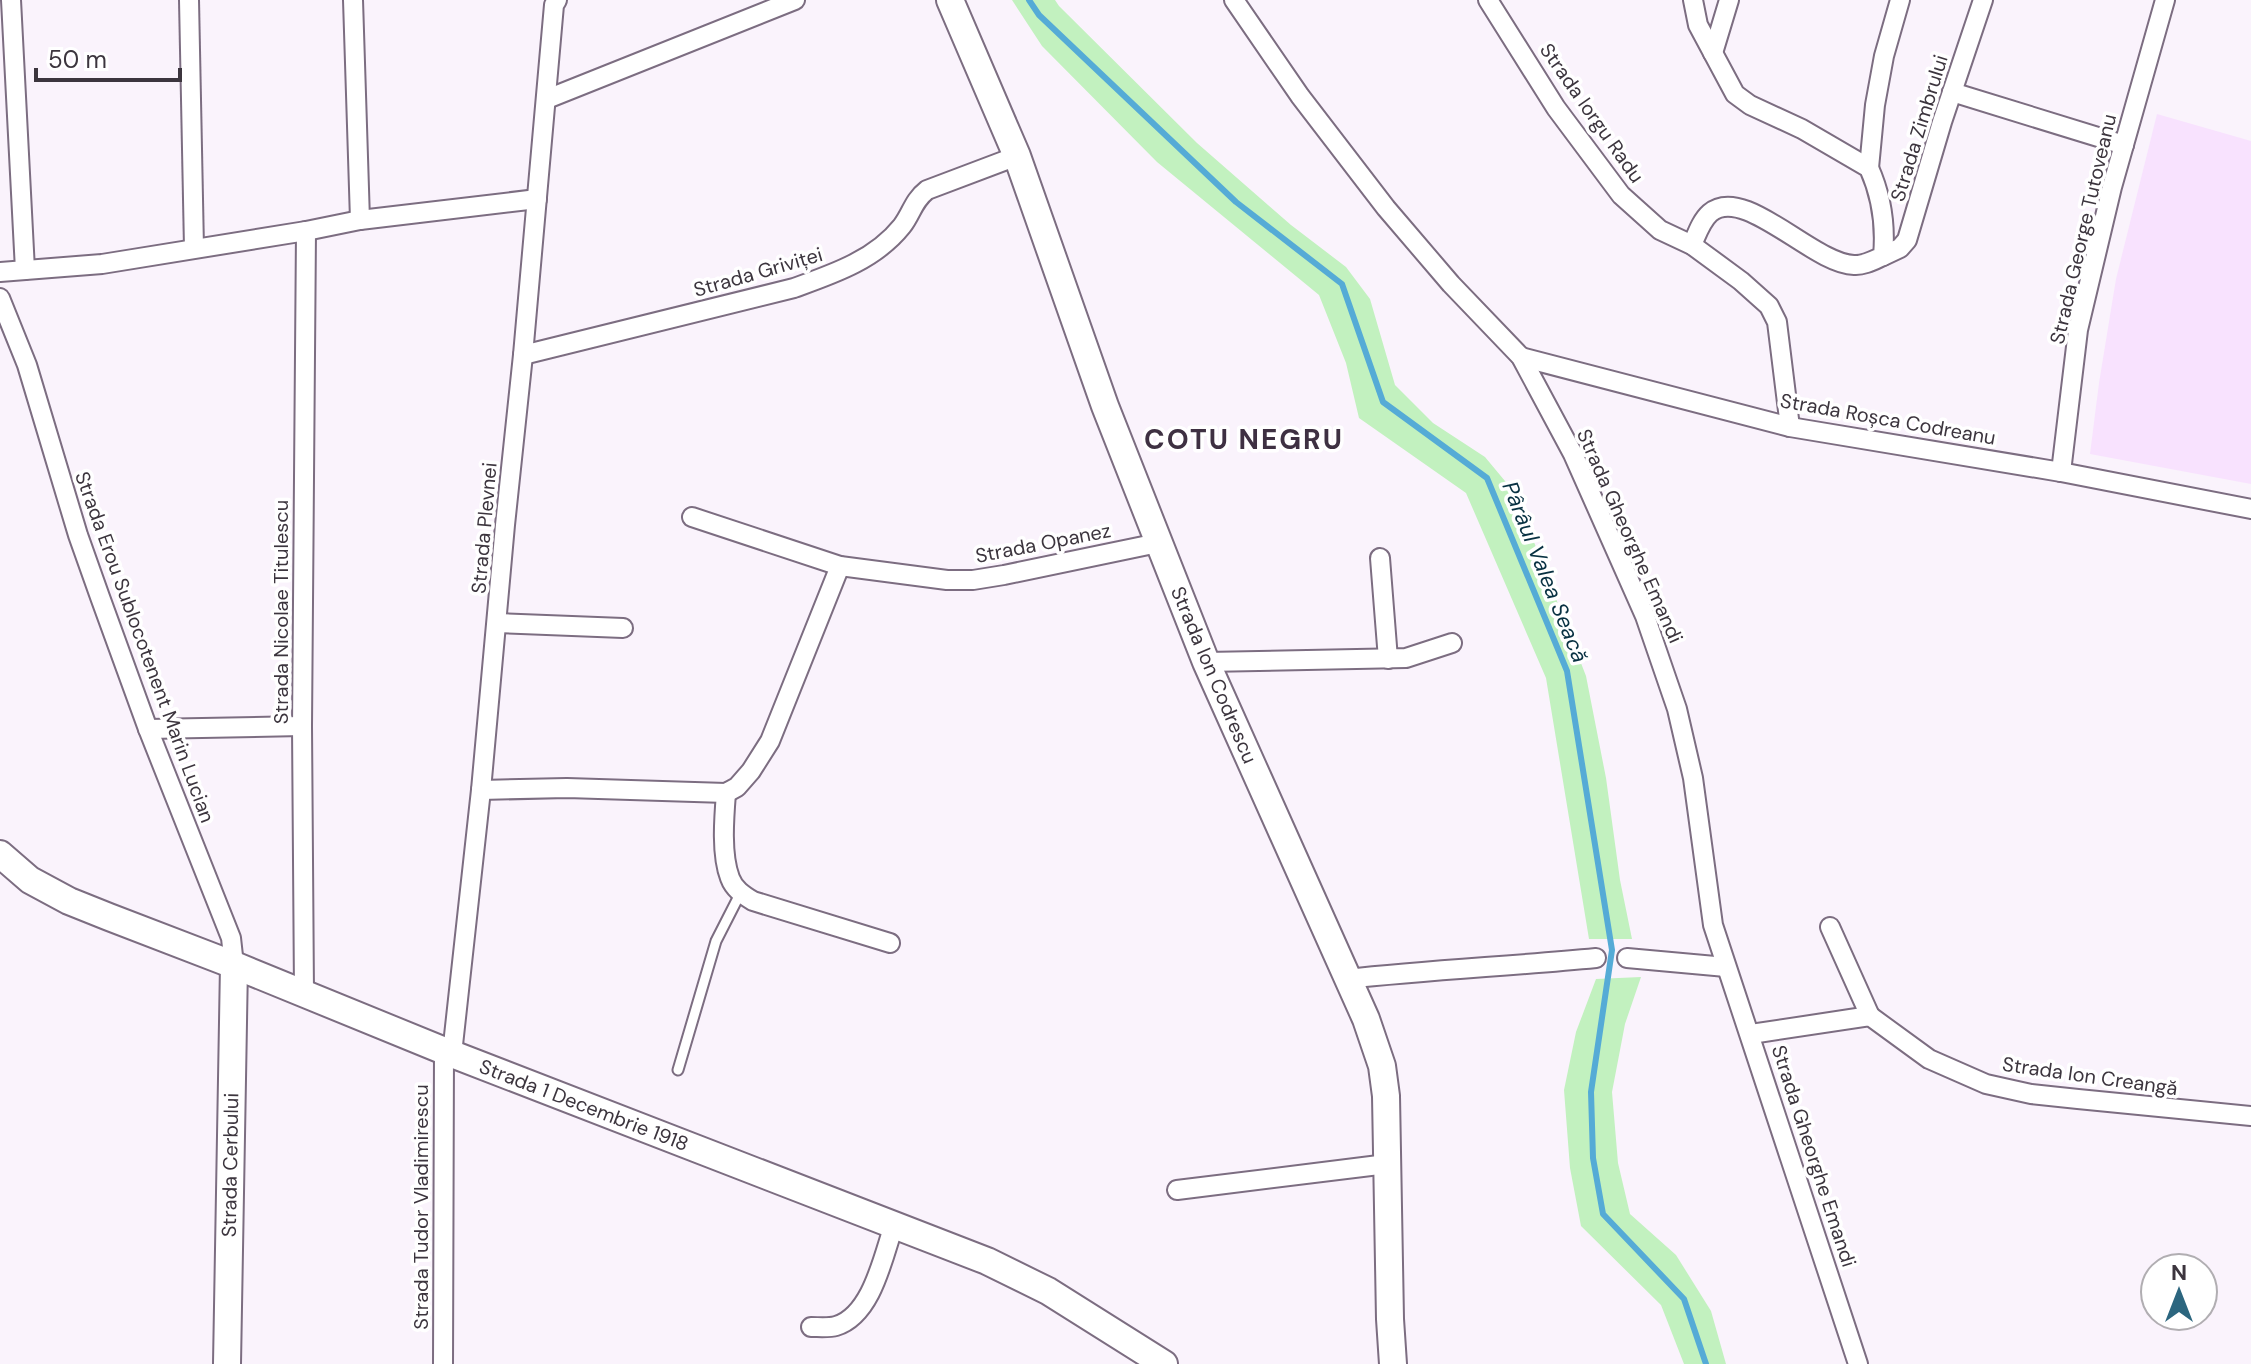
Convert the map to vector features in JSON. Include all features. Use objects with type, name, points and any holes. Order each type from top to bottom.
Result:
[{"type":"main road","name":"Strada Ion Codrescu","points":[[950,0],[1017,156],[1105,406],[1206,662],[1366,1019],[1382,1066],[1386,1096],[1393,1364]]},
{"type":"main road","name":"Strada 1 Decembrie 1918","points":[[0,854],[30,880],[69,901],[987,1261],[1048,1291],[1164,1364]]},
{"type":"main road","name":"Strada Cerbului","points":[[227,1364],[234,965]]},
{"type":"street","points":[[11,0],[25,270]]},
{"type":"street","points":[[189,0],[194,248]]},
{"type":"street","points":[[353,0],[360,220]]},
{"type":"street","points":[[547,99],[795,0]]},
{"type":"street","name":"Strada Gheorghe Emandi","points":[[1234,0],[1300,96],[1386,208],[1451,284],[1521,357],[1573,454],[1645,616],[1677,709],[1693,778],[1713,925],[1858,1364]]},
{"type":"street","name":"Strada Iorgu Radu","points":[[1488,0],[1556,108],[1621,195],[1660,230],[1692,245],[1769,306],[1777,322],[1790,427]]},
{"type":"street","points":[[1693,0],[1698,25],[1735,94],[1869,168]]},
{"type":"street","points":[[1713,53],[1729,0]]},
{"type":"street","points":[[1692,245],[1702,222],[1710,213],[1719,207],[1733,205],[1759,215],[1839,263],[1856,266],[1883,256],[1884,216],[1877,185],[1869,168],[1875,105],[1884,56],[1900,0]]},
{"type":"street","name":"Strada Zimbrului","points":[[1883,256],[1900,248],[1907,240],[1983,0]]},
{"type":"street","name":"Strada George Tutoveanu","points":[[2061,472],[2078,330],[2112,187],[2165,0]]},
{"type":"street","name":"Strada Plevnei","points":[[448,1052],[481,790],[556,2]]},
{"type":"street","points":[[1952,92],[2124,145]]},
{"type":"street","name":"Strada Griviței","points":[[523,355],[794,288],[837,272],[885,243],[902,226],[917,198],[927,190],[1017,156]]},
{"type":"street","points":[[0,272],[102,264],[360,220],[537,199]]},
{"type":"street","name":"Strada Nicolae Titulescu","points":[[304,993],[302,726],[306,231]]},
{"type":"street","name":"Strada Erou Sublocotenent Marin Lucian","points":[[0,298],[27,365],[78,535],[148,729],[231,938],[234,965]]},
{"type":"street","name":"Strada Roșca Codreanu","points":[[1521,357],[1790,427],[2061,472],[2251,509]]},
{"type":"street","name":"Strada Opanez","points":[[692,517],[840,566],[947,580],[973,580],[1158,543]]},
{"type":"street","points":[[1380,558],[1388,659]]},
{"type":"street","points":[[481,790],[567,788],[726,793],[737,787],[770,741],[840,566]]},
{"type":"street","points":[[497,623],[623,628]]},
{"type":"street","points":[[1206,662],[1406,658],[1452,643]]},
{"type":"street","points":[[148,729],[302,726]]},
{"type":"street","points":[[726,793],[725,850],[730,879],[740,894],[753,901],[890,943]]},
{"type":"street","points":[[1751,1034],[1870,1016],[1830,927]]},
{"type":"street","points":[[1347,979],[1596,958]]},
{"type":"street","points":[[1627,958],[1726,967]]},
{"type":"street","name":"Strada Ion Creangă","points":[[1870,1016],[1929,1059],[1986,1084],[2031,1094],[2251,1116]]},
{"type":"street","name":"Strada Tudor Vladimirescu","points":[[443,1364],[448,1052]]},
{"type":"street","points":[[1177,1190],[1387,1164]]},
{"type":"street","points":[[811,1327],[835,1326],[852,1318],[861,1309],[894,1225]]},
{"type":"lane","points":[[678,1070],[716,941],[740,894]]},
{"type":"shaded area","points":[[2157,114],[2251,141],[2251,484],[2090,454],[2116,279]]},
{"type":"green space","points":[[1012,0],[1055,0],[1197,143],[1291,225],[1346,267],[1370,299],[1395,385],[1433,423],[1485,457],[1515,493],[1586,676],[1632,939],[1589,939],[1546,678],[1466,493],[1359,418],[1346,363],[1319,295],[1157,162],[1042,46]]},
{"type":"green space","points":[[1641,977],[1625,1024],[1612,1092],[1618,1163],[1630,1214],[1676,1255],[1711,1311],[1726,1364],[1684,1364],[1661,1305],[1581,1226],[1570,1168],[1564,1090],[1576,1032],[1596,979]]},
{"type":"waterway","name":"Pârâul Valea Seacă","points":[[1029,0],[1039,15],[1236,202],[1342,284],[1383,402],[1487,478],[1567,671],[1612,950],[1591,1092],[1593,1158],[1603,1214],[1684,1299],[1706,1364]]},
{"type":"district","name":"COTU NEGRU","points":[[1244,439]]}]
